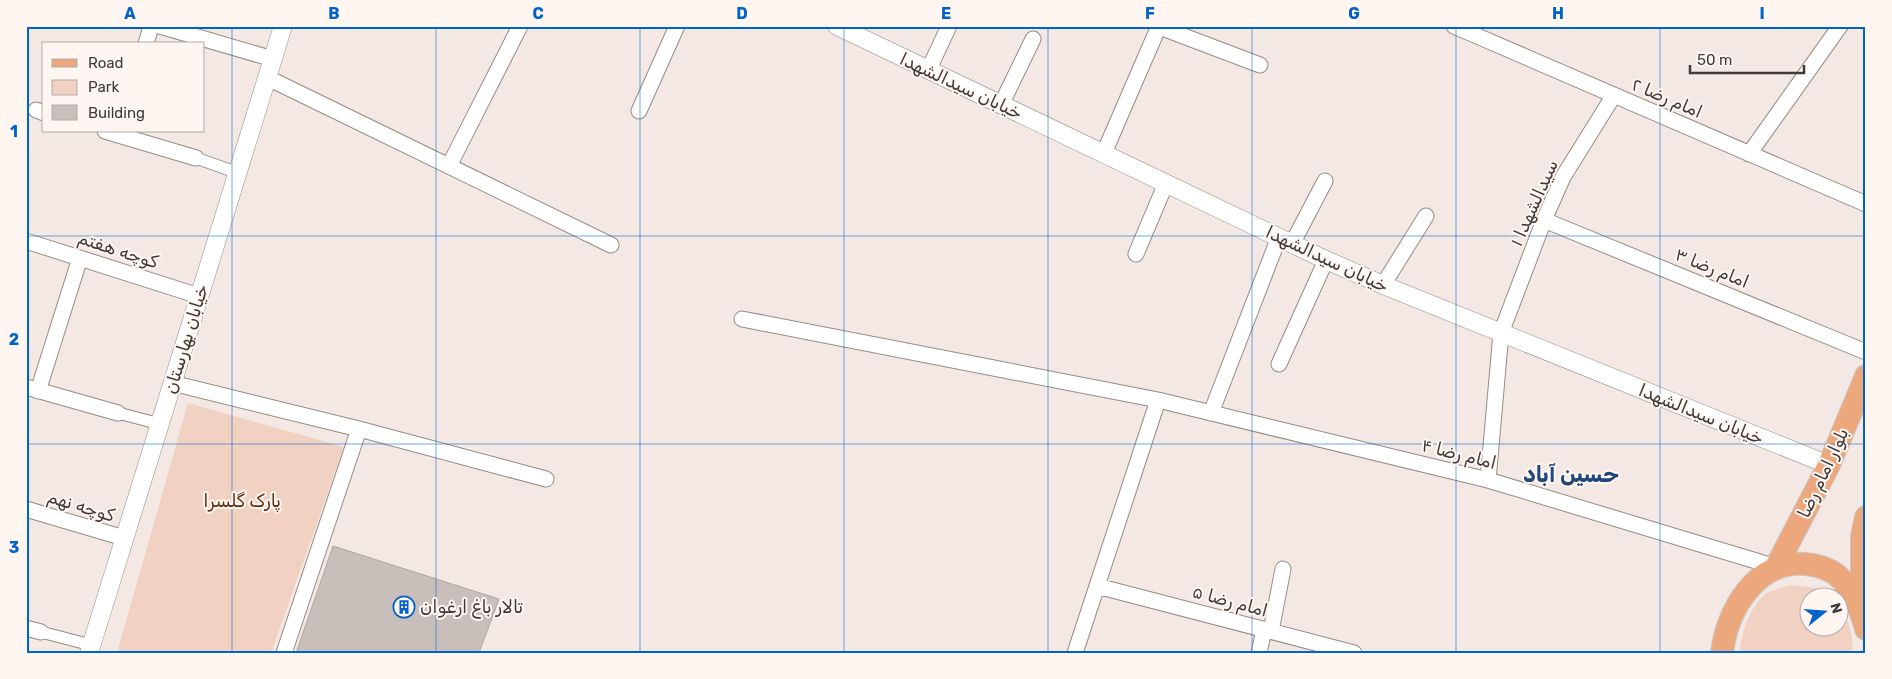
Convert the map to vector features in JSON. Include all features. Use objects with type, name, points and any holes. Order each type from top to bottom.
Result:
[{"type":"main road","name":"بلوار امام رضا","points":[[1776,567],[1829,465],[1866,376]]},
{"type":"main road","points":[[1864,622],[1862,536],[1866,517]]},
{"type":"main road","points":[[1722,653],[1724,638],[1740,602],[1750,587],[1776,567],[1795,563],[1819,566],[1839,576],[1850,589],[1864,622]]},
{"type":"street","points":[[147,42],[151,26]]},
{"type":"street","points":[[160,26],[273,59]]},
{"type":"street","name":"خیابان بهارستان","points":[[90,649],[283,26]]},
{"type":"street","points":[[449,166],[520,26]]},
{"type":"street","points":[[639,111],[677,26]]},
{"type":"street","name":"خیابان سیدالشهدا","points":[[837,26],[1326,260],[1383,285],[1829,465]]},
{"type":"street","points":[[928,71],[948,26]]},
{"type":"street","points":[[1104,153],[1158,26],[1260,65]]},
{"type":"street","name":"امام رضا ۲","points":[[1454,26],[1866,204]]},
{"type":"street","points":[[1749,154],[1840,26]]},
{"type":"street","points":[[1001,105],[1033,39]]},
{"type":"street","points":[[268,78],[611,245]]},
{"type":"street","name":"سیدالشهدا ۱","points":[[1488,480],[1501,333],[1544,220],[1563,177],[1614,96]]},
{"type":"street","points":[[113,132],[238,172]]},
{"type":"street","points":[[1211,413],[1286,241],[1325,181]]},
{"type":"street","points":[[1136,254],[1166,183]]},
{"type":"street","points":[[1383,285],[1426,216]]},
{"type":"street","name":"امام رضا ۳","points":[[1544,220],[1866,352]]},
{"type":"street","name":"کوچه هفتم","points":[[26,241],[199,296]]},
{"type":"street","points":[[80,258],[32,389],[160,424]]},
{"type":"street","points":[[1279,364],[1326,260]]},
{"type":"street","name":"امام رضا ۴","points":[[742,319],[1158,400],[1488,480],[1776,567]]},
{"type":"street","points":[[172,383],[359,429],[546,479]]},
{"type":"street","points":[[1075,653],[1158,400]]},
{"type":"street","points":[[284,653],[359,429]]},
{"type":"street","name":"کوچه نهم","points":[[28,514],[124,538]]},
{"type":"street","points":[[1259,653],[1268,630],[1283,569]]},
{"type":"street","name":"امام رضا ۵","points":[[1097,586],[1268,630],[1327,649],[1354,653]]},
{"type":"street","points":[[26,628],[90,649]]},
{"type":"green space","name":"پارک گلسرا","points":[[188,403],[344,447],[271,653],[117,653]]},
{"type":"green space","points":[[1793,585],[1800,586],[1800,636],[1850,636],[1850,629],[1852,653],[1740,653],[1744,628],[1751,612],[1761,598],[1776,589]]},
{"type":"building","name":"تالار باغ ارغوان","points":[[333,546],[499,599],[479,653],[296,653]]},
{"type":"place","name":"تالار باغ ارغوان","points":[[404,607]]},
{"type":"district","name":"حسین آباد","points":[[1571,474]]}]
